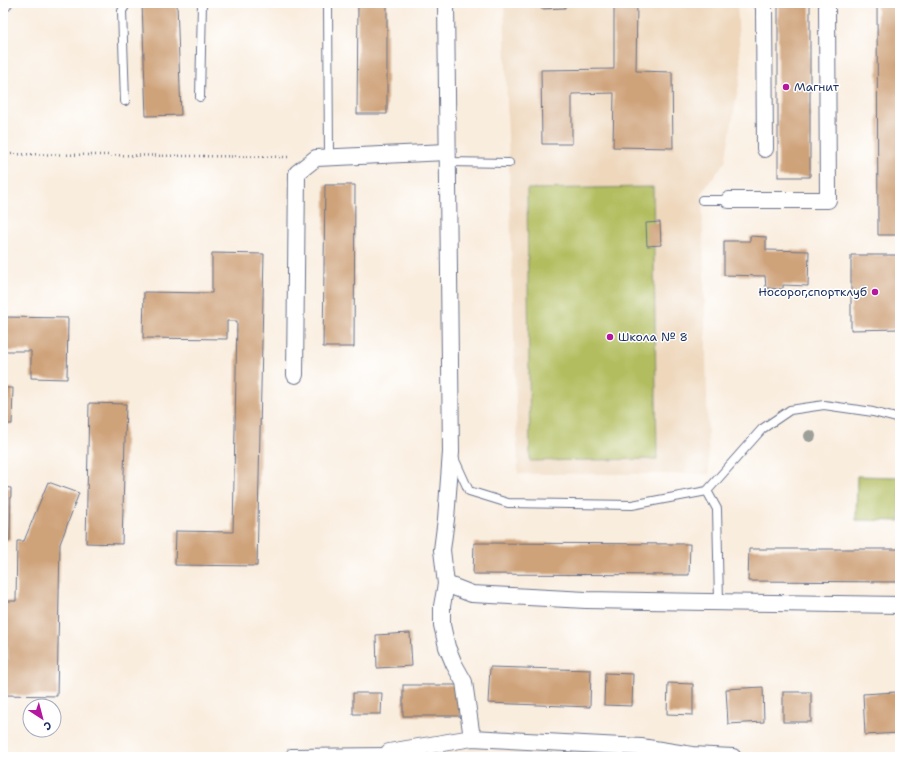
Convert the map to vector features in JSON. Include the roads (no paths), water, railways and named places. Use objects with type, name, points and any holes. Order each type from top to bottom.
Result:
[{"type":"street","points":[[446,3],[451,452],[442,550],[446,584],[442,606],[442,626],[447,648],[464,682],[472,738]]},
{"type":"street","points":[[763,3],[765,149]]},
{"type":"street","points":[[729,200],[828,200],[827,3]]},
{"type":"street","points":[[295,375],[297,173],[323,157],[448,157]]},
{"type":"street","points":[[446,584],[472,594],[586,600],[900,604]]},
{"type":"street","points":[[389,754],[472,738],[641,747],[692,755],[733,757]]},
{"type":"lane","points":[[124,101],[122,11],[127,3]]},
{"type":"lane","points":[[200,97],[202,3]]},
{"type":"lane","points":[[323,157],[328,3]]},
{"type":"lane","points":[[448,157],[509,162]]},
{"type":"lane","points":[[702,200],[729,200]]},
{"type":"lane","points":[[451,452],[469,491],[508,503],[632,505],[707,491],[762,429],[790,410],[824,405],[873,412],[900,419]]},
{"type":"lane","points":[[707,491],[717,509],[719,602]]},
{"type":"lane","points":[[291,753],[389,754]]},
{"type":"place","name":"Магнит","points":[[786,87]]},
{"type":"place","name":"Носорог,спортклуб","points":[[875,292]]},
{"type":"place","name":"Школа № 8","points":[[610,337]]}]
